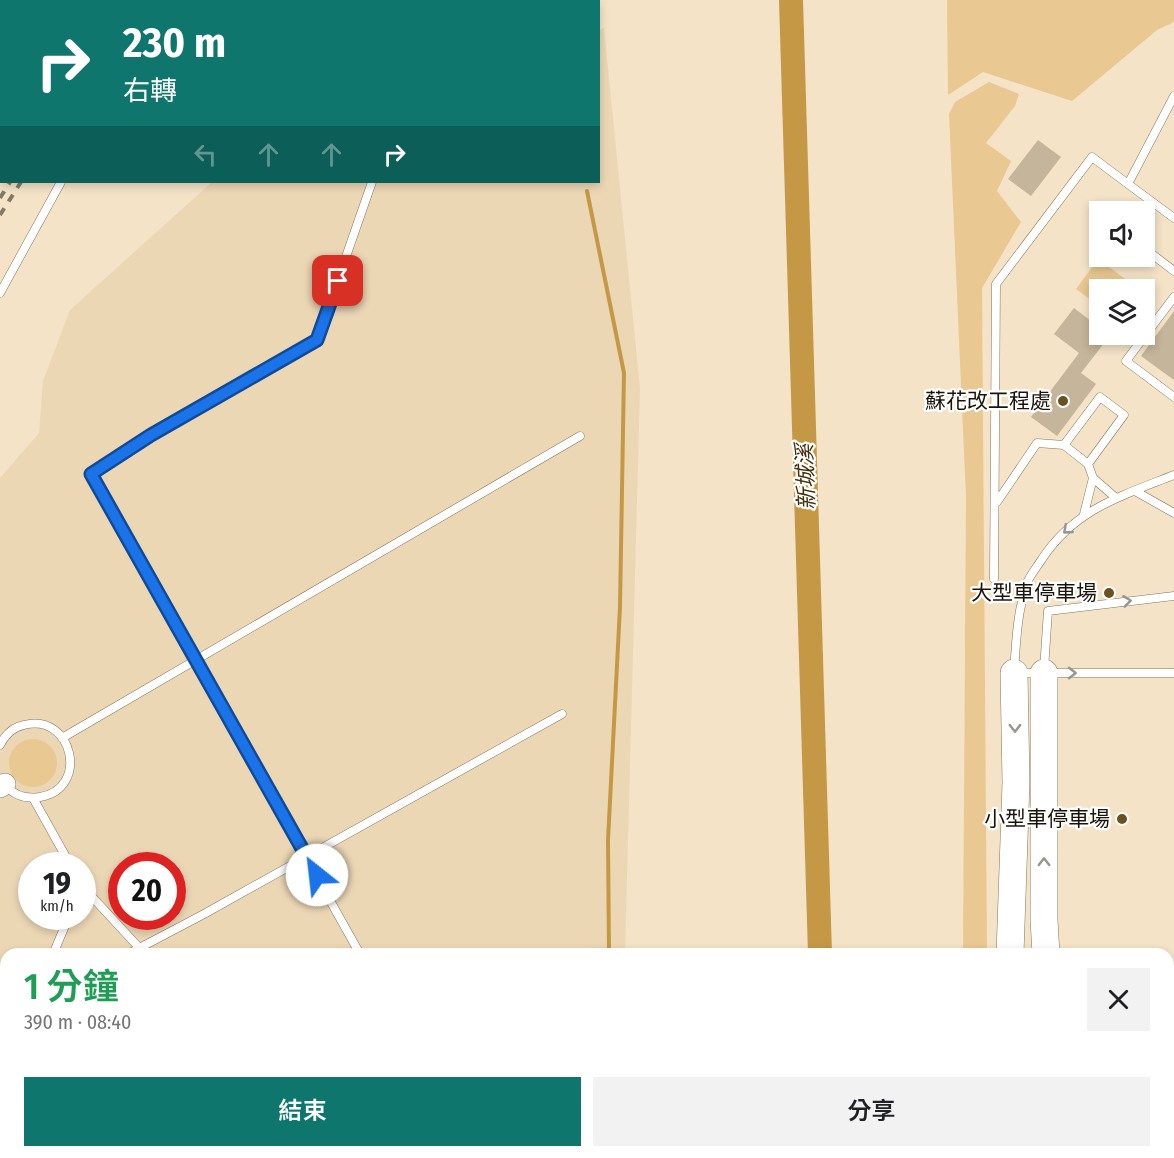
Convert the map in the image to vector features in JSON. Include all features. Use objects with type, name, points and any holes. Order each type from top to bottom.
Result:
[{"type":"highway","points":[[1010,948],[1016,782],[1014,673]]},
{"type":"highway","points":[[1044,673],[1046,948]]},
{"type":"highway","points":[[1016,782],[1029,948]]},
{"type":"highway","points":[[1044,920],[1050,948]]},
{"type":"lane","points":[[1128,184],[1174,96]]},
{"type":"lane","points":[[994,579],[996,284],[1092,157],[1174,218]]},
{"type":"lane","points":[[0,293],[60,183]]},
{"type":"lane","points":[[357,948],[91,474],[151,435],[317,340],[372,183]]},
{"type":"lane","points":[[1155,256],[1174,271]]},
{"type":"lane","points":[[1174,297],[1126,361],[1174,397]]},
{"type":"lane","points":[[1064,445],[1100,397],[1124,415],[1088,464]]},
{"type":"lane","points":[[62,738],[580,436]]},
{"type":"lane","points":[[996,503],[1037,443],[1064,445],[1088,464],[1093,478],[1116,498]]},
{"type":"lane","points":[[1174,475],[1116,498],[1084,514],[1054,541],[1028,581],[1017,624],[1014,673],[1174,673]]},
{"type":"lane","points":[[1084,514],[1093,478]]},
{"type":"lane","points":[[1135,490],[1170,507],[1174,513]]},
{"type":"lane","points":[[1044,673],[1048,611],[1174,596]]},
{"type":"lane","points":[[148,948],[306,856],[562,714]]},
{"type":"lane","points":[[0,744],[10,731],[28,724],[47,726],[53,728],[66,742],[70,755],[70,768],[66,780],[52,794],[33,798],[14,793],[2,783]]},
{"type":"lane","points":[[33,798],[63,852]]},
{"type":"lane","points":[[96,901],[140,948]]},
{"type":"lane","points":[[56,948],[63,930]]},
{"type":"shaded area","points":[[947,0],[1174,0],[1174,22],[1157,30],[1072,101],[983,72],[948,95]]},
{"type":"shaded area","points":[[604,28],[640,388],[625,948],[0,948],[0,478],[39,433],[43,381],[70,310],[211,183],[600,183],[600,29]]},
{"type":"shaded area","points":[[989,82],[1019,94],[1015,106],[986,143],[1011,161],[997,191],[1021,222],[982,288],[987,948],[963,948],[966,497],[949,114],[955,102]]},
{"type":"shaded area","points":[[1092,267],[1109,267],[1125,279],[1089,279],[1089,299],[1076,289]]},
{"type":"shaded area","points":[[33,739],[50,746],[57,763],[50,780],[33,787],[16,780],[9,763],[16,746]]},
{"type":"building","points":[[1038,140],[1061,157],[1031,196],[1008,179]]},
{"type":"building","name":"蘇花改工程處","points":[[1074,308],[1089,320],[1089,345],[1103,345],[1081,373],[1096,384],[1057,436],[1031,417],[1079,353],[1054,334]]},
{"type":"building","points":[[1174,311],[1174,380],[1141,356],[1149,345],[1155,345],[1155,337]]},
{"type":"waterway","name":"新城溪","points":[[791,0],[820,948]]},
{"type":"waterway","points":[[587,191],[624,373],[620,607],[608,840],[609,948]]},
{"type":"railway","points":[[0,198],[9,183]]},
{"type":"railway","points":[[0,215],[20,183]]},
{"type":"place","name":"蘇花改工程處","points":[[1063,401]]},
{"type":"place","name":"大型車停車場","points":[[1109,593]]},
{"type":"place","name":"小型車停車場","points":[[1122,819]]},
{"type":"route","points":[[317,875],[91,474],[151,435],[317,340],[338,281]]}]
